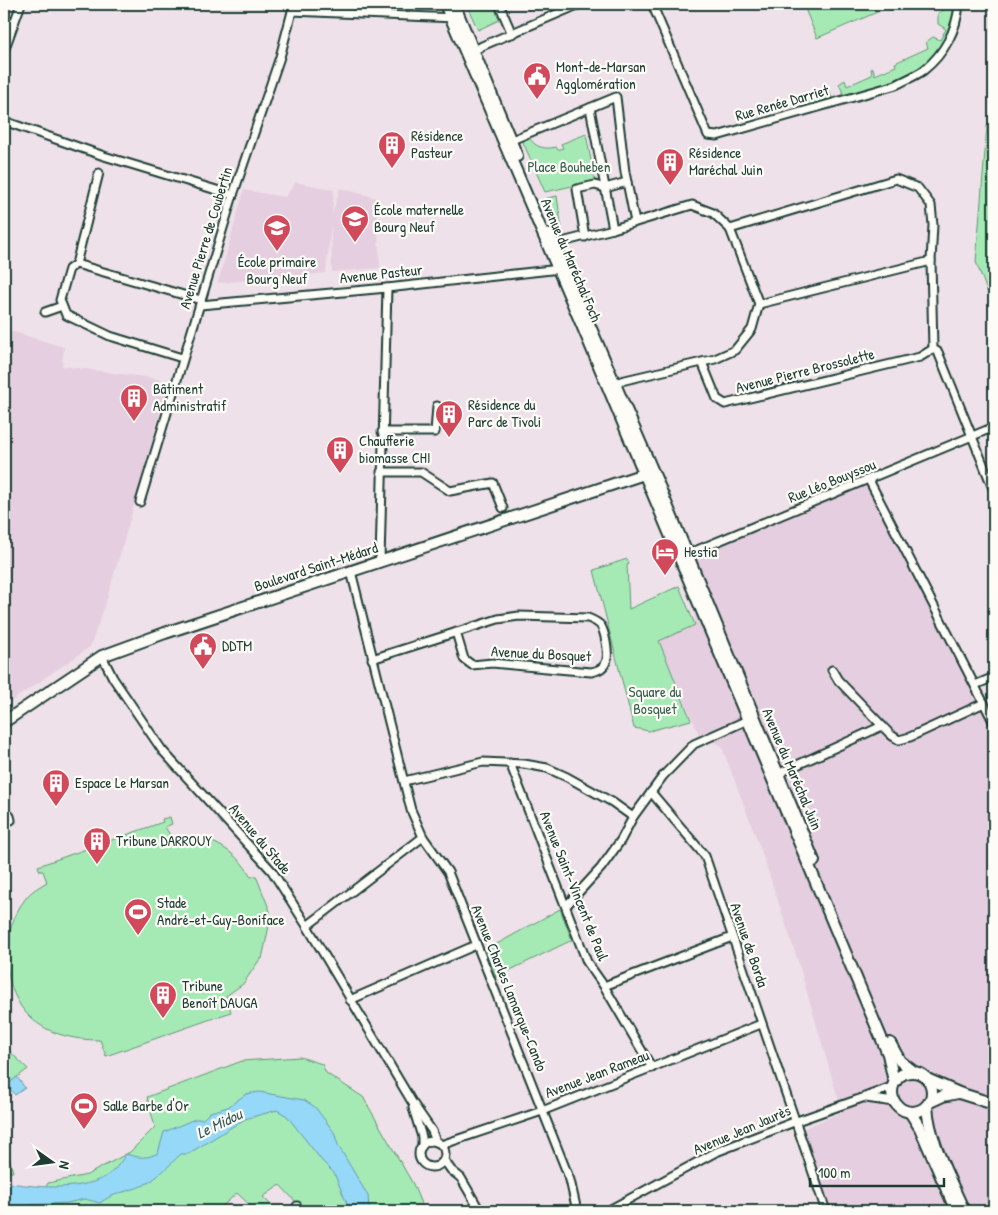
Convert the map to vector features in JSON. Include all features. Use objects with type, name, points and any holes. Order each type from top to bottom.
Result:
[{"type":"main road","name":"Avenue du Maréchal Foch","points":[[445,4],[456,18]]},
{"type":"main road","name":"Avenue du Maréchal Foch","points":[[454,4],[456,18],[470,53],[648,472]]},
{"type":"main road","name":"Avenue du Maréchal Juin","points":[[648,472],[892,1049],[900,1062],[914,1072]]},
{"type":"main road","name":"Boulevard Saint-Médard","points":[[4,722],[102,656],[147,639],[648,472]]},
{"type":"main road","name":"Avenue du Maréchal Juin","points":[[776,777],[888,1054],[895,1083]]},
{"type":"main road","points":[[959,1093],[943,1096],[919,1111],[910,1112],[894,1102],[893,1096],[895,1083],[904,1074],[914,1072],[959,1093],[994,1104]]},
{"type":"main road","points":[[927,1079],[932,1092],[929,1104],[929,1125],[964,1211]]},
{"type":"main road","points":[[910,1112],[918,1124],[935,1160],[956,1211]]},
{"type":"street","points":[[4,51],[21,4]]},
{"type":"street","points":[[500,4],[512,34]]},
{"type":"street","points":[[470,53],[482,46],[580,4]]},
{"type":"street","name":"Rue Renée Darriet","points":[[652,4],[708,135],[716,136],[896,85],[922,71],[942,53],[958,19],[959,4]]},
{"type":"street","points":[[293,8],[456,18]]},
{"type":"street","name":"Avenue Pierre de Coubertin","points":[[140,502],[232,195],[280,57],[293,8]]},
{"type":"street","points":[[4,21],[14,23]]},
{"type":"street","points":[[507,142],[616,97],[627,182],[635,222]]},
{"type":"street","points":[[588,109],[613,229]]},
{"type":"street","points":[[4,121],[104,156],[232,195]]},
{"type":"street","points":[[99,173],[76,264],[69,269],[60,300],[66,315],[110,336],[182,358]]},
{"type":"street","points":[[730,229],[896,179],[918,188],[930,205],[933,224],[931,261],[933,349],[938,352],[994,492]]},
{"type":"street","points":[[585,237],[577,188],[595,184],[605,188],[627,182]]},
{"type":"street","points":[[552,247],[562,242],[692,205],[713,213],[730,229],[759,304],[752,329],[735,350],[716,359],[611,385]]},
{"type":"street","points":[[759,304],[931,261]]},
{"type":"street","points":[[76,264],[201,303]]},
{"type":"street","name":"Avenue Pasteur","points":[[201,303],[387,288],[562,268]]},
{"type":"street","points":[[380,561],[387,288]]},
{"type":"street","points":[[45,312],[62,306]]},
{"type":"street","name":"Avenue Pierre Brossolette","points":[[702,362],[717,399],[725,404],[920,357],[933,349]]},
{"type":"street","points":[[382,432],[436,432],[437,406]]},
{"type":"street","name":"Rue Léo Bouyssou","points":[[683,556],[994,427]]},
{"type":"street","points":[[381,472],[421,472],[450,491],[493,483],[504,508]]},
{"type":"street","points":[[869,480],[994,723]]},
{"type":"street","name":"Avenue Charles Lamarque-Cando","points":[[351,571],[411,810],[424,837],[448,872],[570,1180],[577,1211]]},
{"type":"street","name":"Avenue du Bosquet","points":[[372,659],[456,632],[498,619],[519,616],[588,618],[598,623],[604,631],[608,660],[603,667],[591,672],[492,663],[472,665],[464,659],[456,632]]},
{"type":"street","name":"Avenue du Stade","points":[[102,656],[113,677],[162,750],[272,871],[438,1143]]},
{"type":"street","points":[[832,670],[838,680],[882,726],[899,740],[910,737],[984,703]]},
{"type":"street","points":[[975,685],[994,677]]},
{"type":"street","points":[[566,906],[601,868],[621,840],[633,817],[663,776],[694,744],[751,718]]},
{"type":"street","points":[[776,777],[784,771],[882,726]]},
{"type":"street","points":[[404,781],[483,762],[510,763],[546,768],[567,776],[612,802],[633,817]]},
{"type":"street","name":"Avenue Saint-Vincent de Paul","points":[[510,763],[587,962],[604,986],[652,1068]]},
{"type":"street","name":"Avenue de Borda","points":[[651,792],[702,851],[826,1211]]},
{"type":"street","points":[[4,823],[11,820],[10,816]]},
{"type":"street","points":[[307,926],[424,837]]},
{"type":"street","points":[[604,986],[732,937]]},
{"type":"street","points":[[350,1000],[476,944]]},
{"type":"street","name":"Avenue Jean Rameau","points":[[438,1143],[542,1111],[761,1024]]},
{"type":"street","name":"Avenue Jean Jaurès","points":[[607,1211],[716,1152],[794,1122],[865,1098],[895,1083]]},
{"type":"street","name":"Avenue Jean Jaurès","points":[[865,1098],[894,1102]]},
{"type":"street","name":"Avenue du Stade","points":[[412,1102],[422,1137],[422,1146]]},
{"type":"street","points":[[444,1160],[437,1166],[429,1167],[425,1165],[420,1158],[422,1146],[428,1142],[438,1143],[445,1152],[444,1160],[451,1170],[461,1178],[480,1211]]},
{"type":"shaded area","name":"École primaire Bourg Neuf","points":[[296,182],[334,190],[332,215],[340,188],[376,198],[380,268],[332,272],[331,225],[326,273],[218,283],[244,190],[285,197]]},
{"type":"shaded area","points":[[4,329],[64,347],[62,366],[159,379],[159,382],[168,384],[105,605],[90,647],[4,706]]},
{"type":"shaded area","points":[[868,479],[994,721],[994,1211],[831,1211],[800,1130],[842,1112],[797,958],[760,847],[721,745],[699,735],[659,641],[695,625],[693,549]]},
{"type":"green space","points":[[466,4],[493,4],[499,20],[478,30]]},
{"type":"green space","points":[[803,4],[896,4],[817,38]]},
{"type":"green space","points":[[942,4],[955,4],[950,27],[942,44],[931,58],[917,69],[901,77],[844,95],[839,84],[845,80],[847,86],[872,75],[871,69],[873,68],[875,75],[896,66],[895,63],[928,48],[926,42],[933,37],[940,40],[946,29],[938,24],[938,13],[944,10]]},
{"type":"green space","points":[[829,90],[832,98],[806,106],[803,99]]},
{"type":"green space","points":[[994,111],[994,309],[976,262],[987,126]]},
{"type":"green space","name":"Place Bouheben","points":[[586,134],[595,181],[545,192],[522,140],[529,137],[537,145],[544,148],[556,147],[558,150],[563,148],[561,144]]},
{"type":"green space","points":[[557,196],[563,237],[547,198]]},
{"type":"green space","name":"Square du Bosquet","points":[[627,559],[629,564],[627,565],[629,609],[679,586],[695,625],[659,641],[691,720],[649,731],[634,728],[594,570]]},
{"type":"green space","name":"Stade André-et-Guy-Boniface","points":[[170,817],[172,824],[165,827],[173,840],[184,837],[196,837],[207,840],[228,851],[245,867],[251,877],[256,876],[270,911],[270,921],[262,959],[260,959],[243,984],[226,996],[231,1012],[106,1056],[100,1040],[80,1039],[51,1031],[26,1013],[18,1001],[8,972],[8,940],[12,925],[18,911],[28,896],[47,882],[43,871],[40,871],[38,866],[163,822],[162,819]]},
{"type":"green space","points":[[560,909],[572,940],[496,977],[486,950]]},
{"type":"green space","points":[[4,1046],[28,1069],[4,1087]]},
{"type":"green space","points":[[300,1057],[322,1064],[326,1073],[363,1097],[413,1184],[424,1211],[297,1211],[296,1202],[280,1185],[263,1197],[277,1211],[256,1211],[237,1193],[217,1211],[11,1211],[10,1208],[36,1206],[48,1183],[87,1175],[130,1152],[155,1127],[147,1097],[242,1061]]},
{"type":"green space","points":[[4,1137],[13,1172],[4,1172]]},
{"type":"water","points":[[17,1077],[25,1088],[15,1095],[7,1085]]},
{"type":"water","name":"Le Midou","points":[[259,1092],[304,1100],[315,1107],[334,1132],[338,1145],[368,1196],[369,1207],[372,1211],[350,1211],[334,1173],[322,1161],[287,1116],[277,1110],[245,1119],[188,1154],[181,1154],[149,1182],[116,1194],[100,1203],[85,1199],[67,1203],[9,1205],[4,1201],[4,1182],[55,1187],[94,1182],[114,1170],[126,1154],[143,1157],[158,1153],[164,1132],[195,1119],[203,1119],[210,1112],[228,1107],[246,1094]]},
{"type":"place","name":"Mont-de-Marsan Agglomération","points":[[537,100]]},
{"type":"place","name":"Résidence Pasteur","points":[[392,169]]},
{"type":"place","name":"Résidence Maréchal Juin","points":[[670,186]]},
{"type":"place","name":"École maternelle Bourg Neuf","points":[[355,243]]},
{"type":"place","name":"École primaire Bourg Neuf","points":[[277,252]]},
{"type":"place","name":"Bâtiment Administratif","points":[[134,422]]},
{"type":"place","name":"Résidence du Parc de Tivoli","points":[[449,438]]},
{"type":"place","name":"Chaufferie biomasse CHI","points":[[340,474]]},
{"type":"place","name":"Hestia","points":[[665,576]]},
{"type":"place","name":"DDTM","points":[[203,670]]},
{"type":"place","name":"Espace Le Marsan","points":[[56,807]]},
{"type":"place","name":"Tribune DARROUY","points":[[97,865]]},
{"type":"place","name":"Stade André-et-Guy-Boniface","points":[[138,936]]},
{"type":"place","name":"Tribune Benoît DAUGA","points":[[163,1019]]},
{"type":"place","name":"Salle Barbe d'Or","points":[[84,1130]]}]
